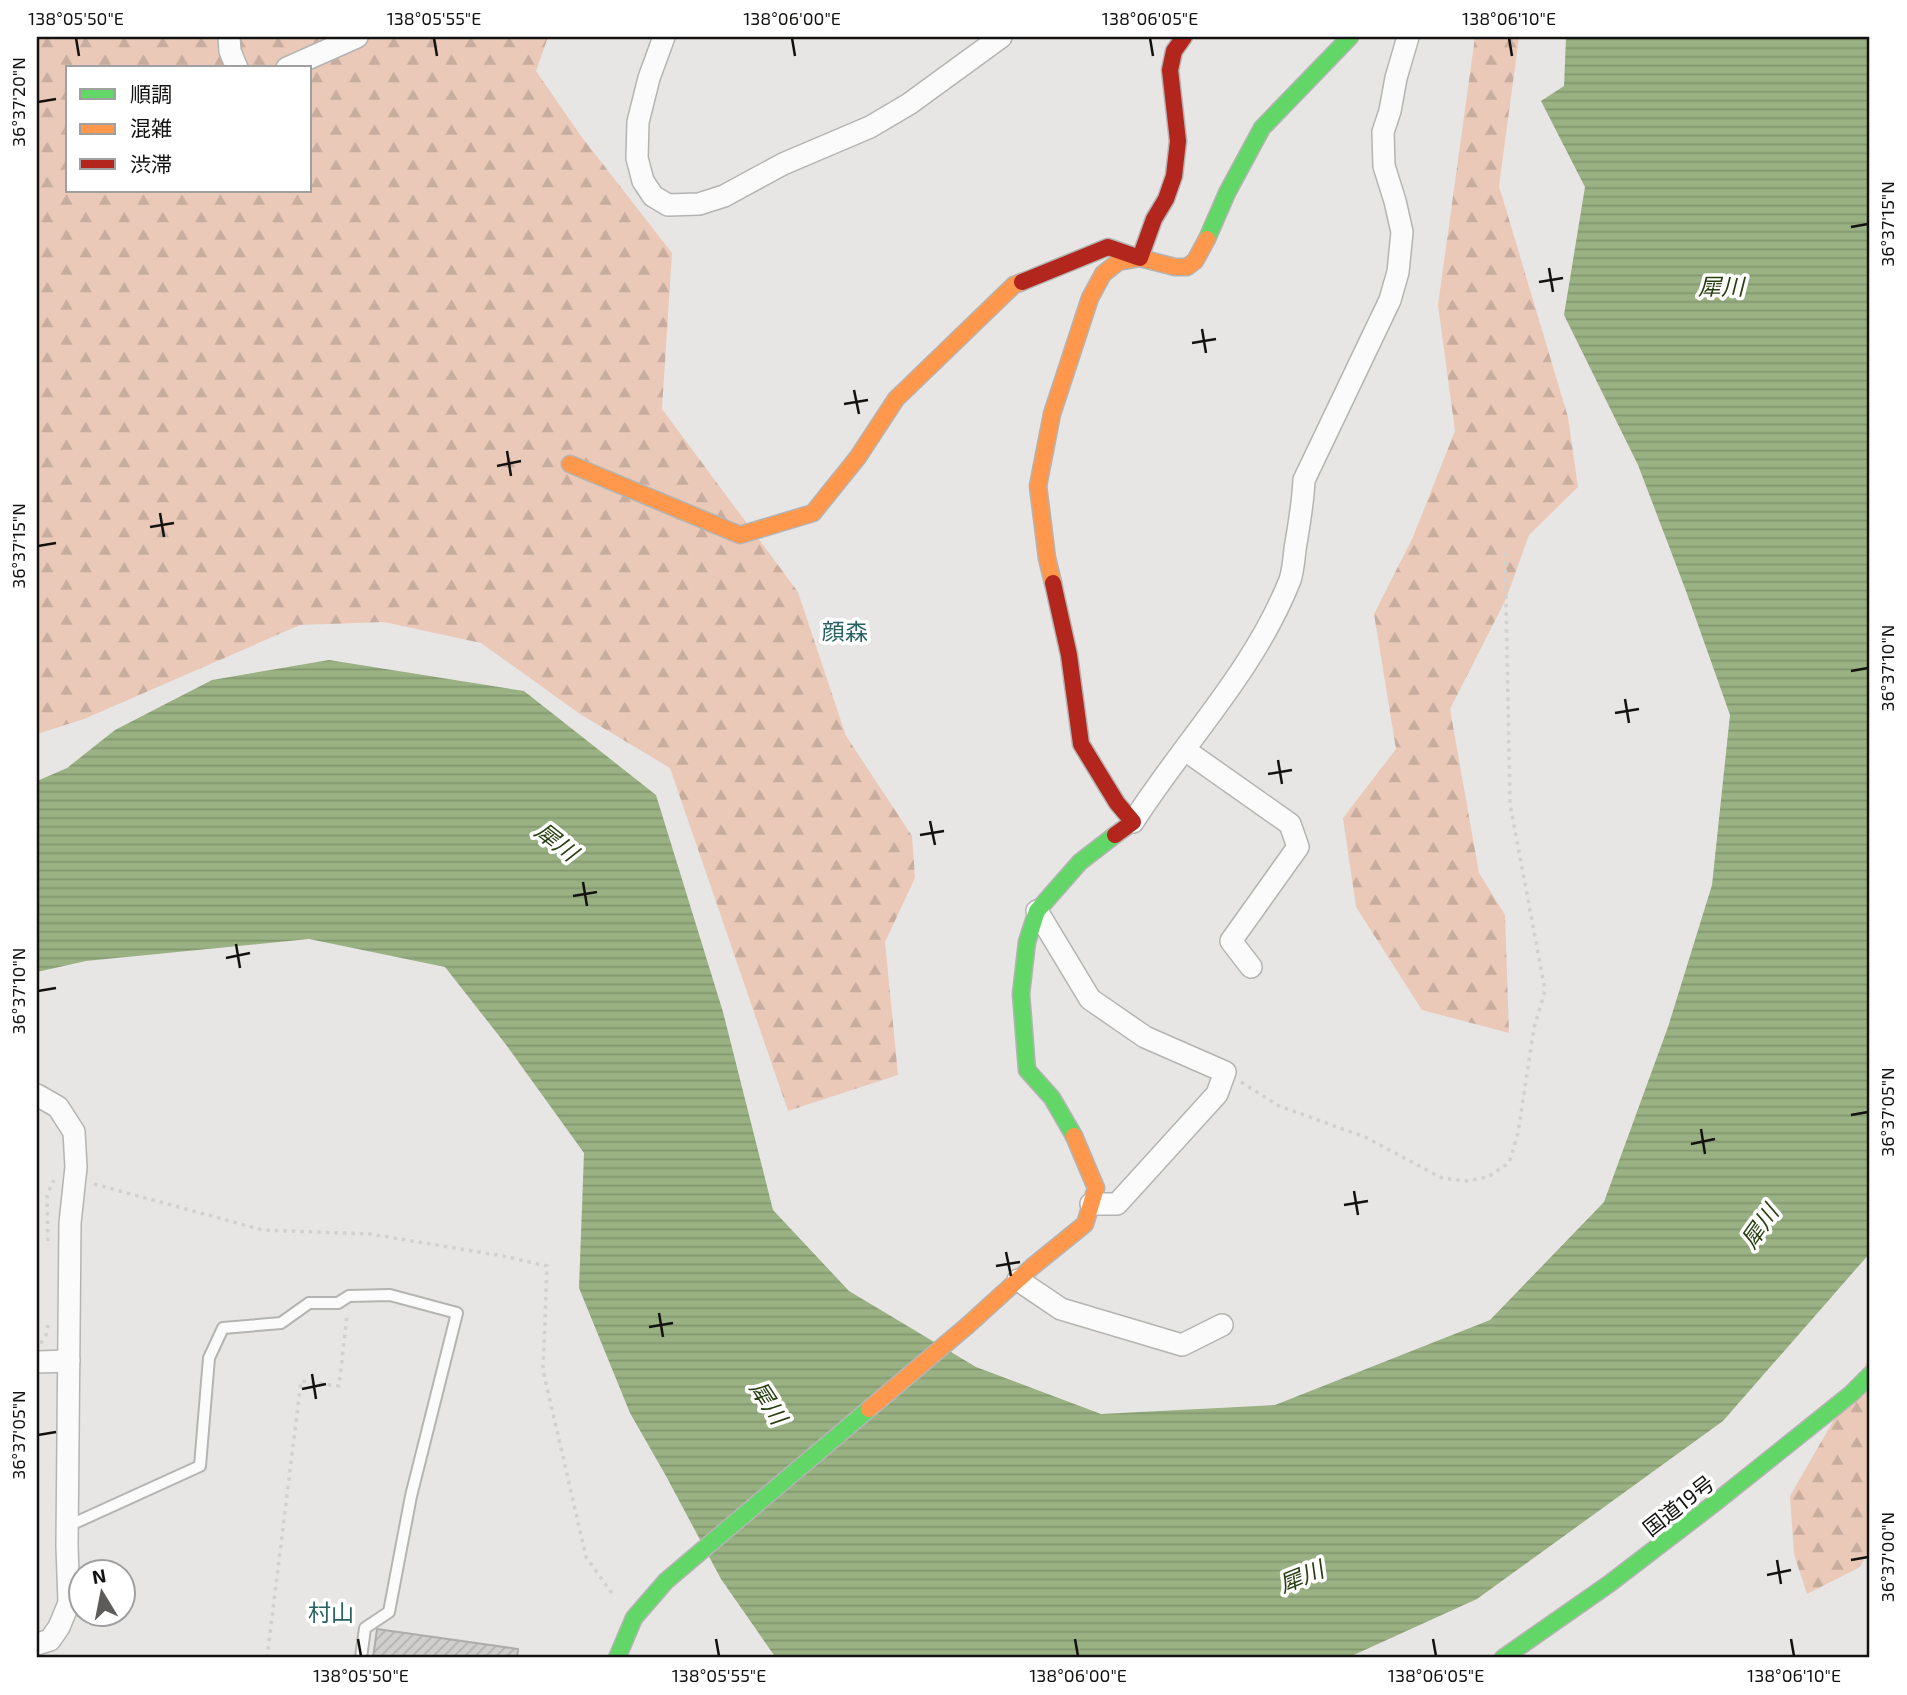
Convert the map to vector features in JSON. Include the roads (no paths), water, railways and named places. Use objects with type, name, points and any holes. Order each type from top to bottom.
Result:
[{"type":"main road","points":[[1140,258],[1174,176],[1178,141],[1170,70],[1174,51],[1184,37]]},
{"type":"main road","points":[[570,464],[740,535],[813,513],[858,457],[895,399],[1014,285],[1108,247],[1175,267],[1187,267],[1195,261],[1262,128],[1350,37]]},
{"type":"main road","points":[[617,1658],[634,1618],[666,1581],[1085,1224],[1096,1188],[1074,1137],[1052,1098],[1027,1070],[1021,994],[1027,942],[1037,911],[1080,862],[1133,822],[1116,803],[1081,744],[1069,655],[1047,558],[1038,486],[1052,414],[1090,298],[1103,274],[1118,262],[1140,258]]},
{"type":"main road","name":"国道19号","points":[[1503,1658],[1609,1584],[1716,1502],[1851,1394],[1870,1375]]},
{"type":"street","points":[[229,37],[230,51],[236,66]]},
{"type":"street","points":[[292,66],[357,37]]},
{"type":"street","points":[[664,37],[649,78],[638,122],[637,158],[648,189],[653,196],[668,205],[699,204],[724,196],[783,164],[870,127],[909,104],[1001,37]]},
{"type":"street","points":[[1133,822],[1255,651],[1291,578],[1303,506],[1304,480],[1368,348],[1392,291],[1398,272],[1402,232],[1384,166],[1382,132],[1390,111],[1408,37]]},
{"type":"street","points":[[1185,750],[1290,824],[1298,847],[1231,941],[1251,967]]},
{"type":"street","points":[[1037,911],[1090,999],[1145,1037],[1225,1072],[1217,1094],[1117,1204],[1091,1205]]},
{"type":"street","points":[[37,1095],[58,1107],[74,1132],[76,1167],[70,1223],[69,1603],[50,1640],[37,1644]]},
{"type":"street","points":[[1018,1280],[1062,1309],[1182,1345],[1222,1325]]},
{"type":"street","points":[[37,1362],[69,1361]]},
{"type":"lane","points":[[68,1526],[200,1466],[209,1358],[223,1328],[281,1323],[309,1303],[338,1303],[349,1296],[390,1296],[457,1313],[411,1496],[388,1612],[365,1628],[361,1658]]},
{"type":"water","name":"犀川","points":[[1566,37],[1870,37],[1870,1253],[1723,1421],[1477,1599],[1347,1658],[776,1658],[721,1579],[630,1413],[579,1288],[584,1153],[507,1046],[445,967],[309,939],[86,961],[37,972],[37,781],[67,768],[115,730],[212,680],[329,660],[524,691],[656,795],[723,1012],[773,1210],[849,1291],[976,1367],[1101,1414],[1275,1405],[1490,1320],[1604,1202],[1668,1027],[1712,885],[1730,715],[1638,465],[1564,315],[1585,187],[1541,101],[1564,86]]},
{"type":"district","name":"顔森","points":[[845,631]]},
{"type":"district","name":"村山","points":[[331,1612]]}]
